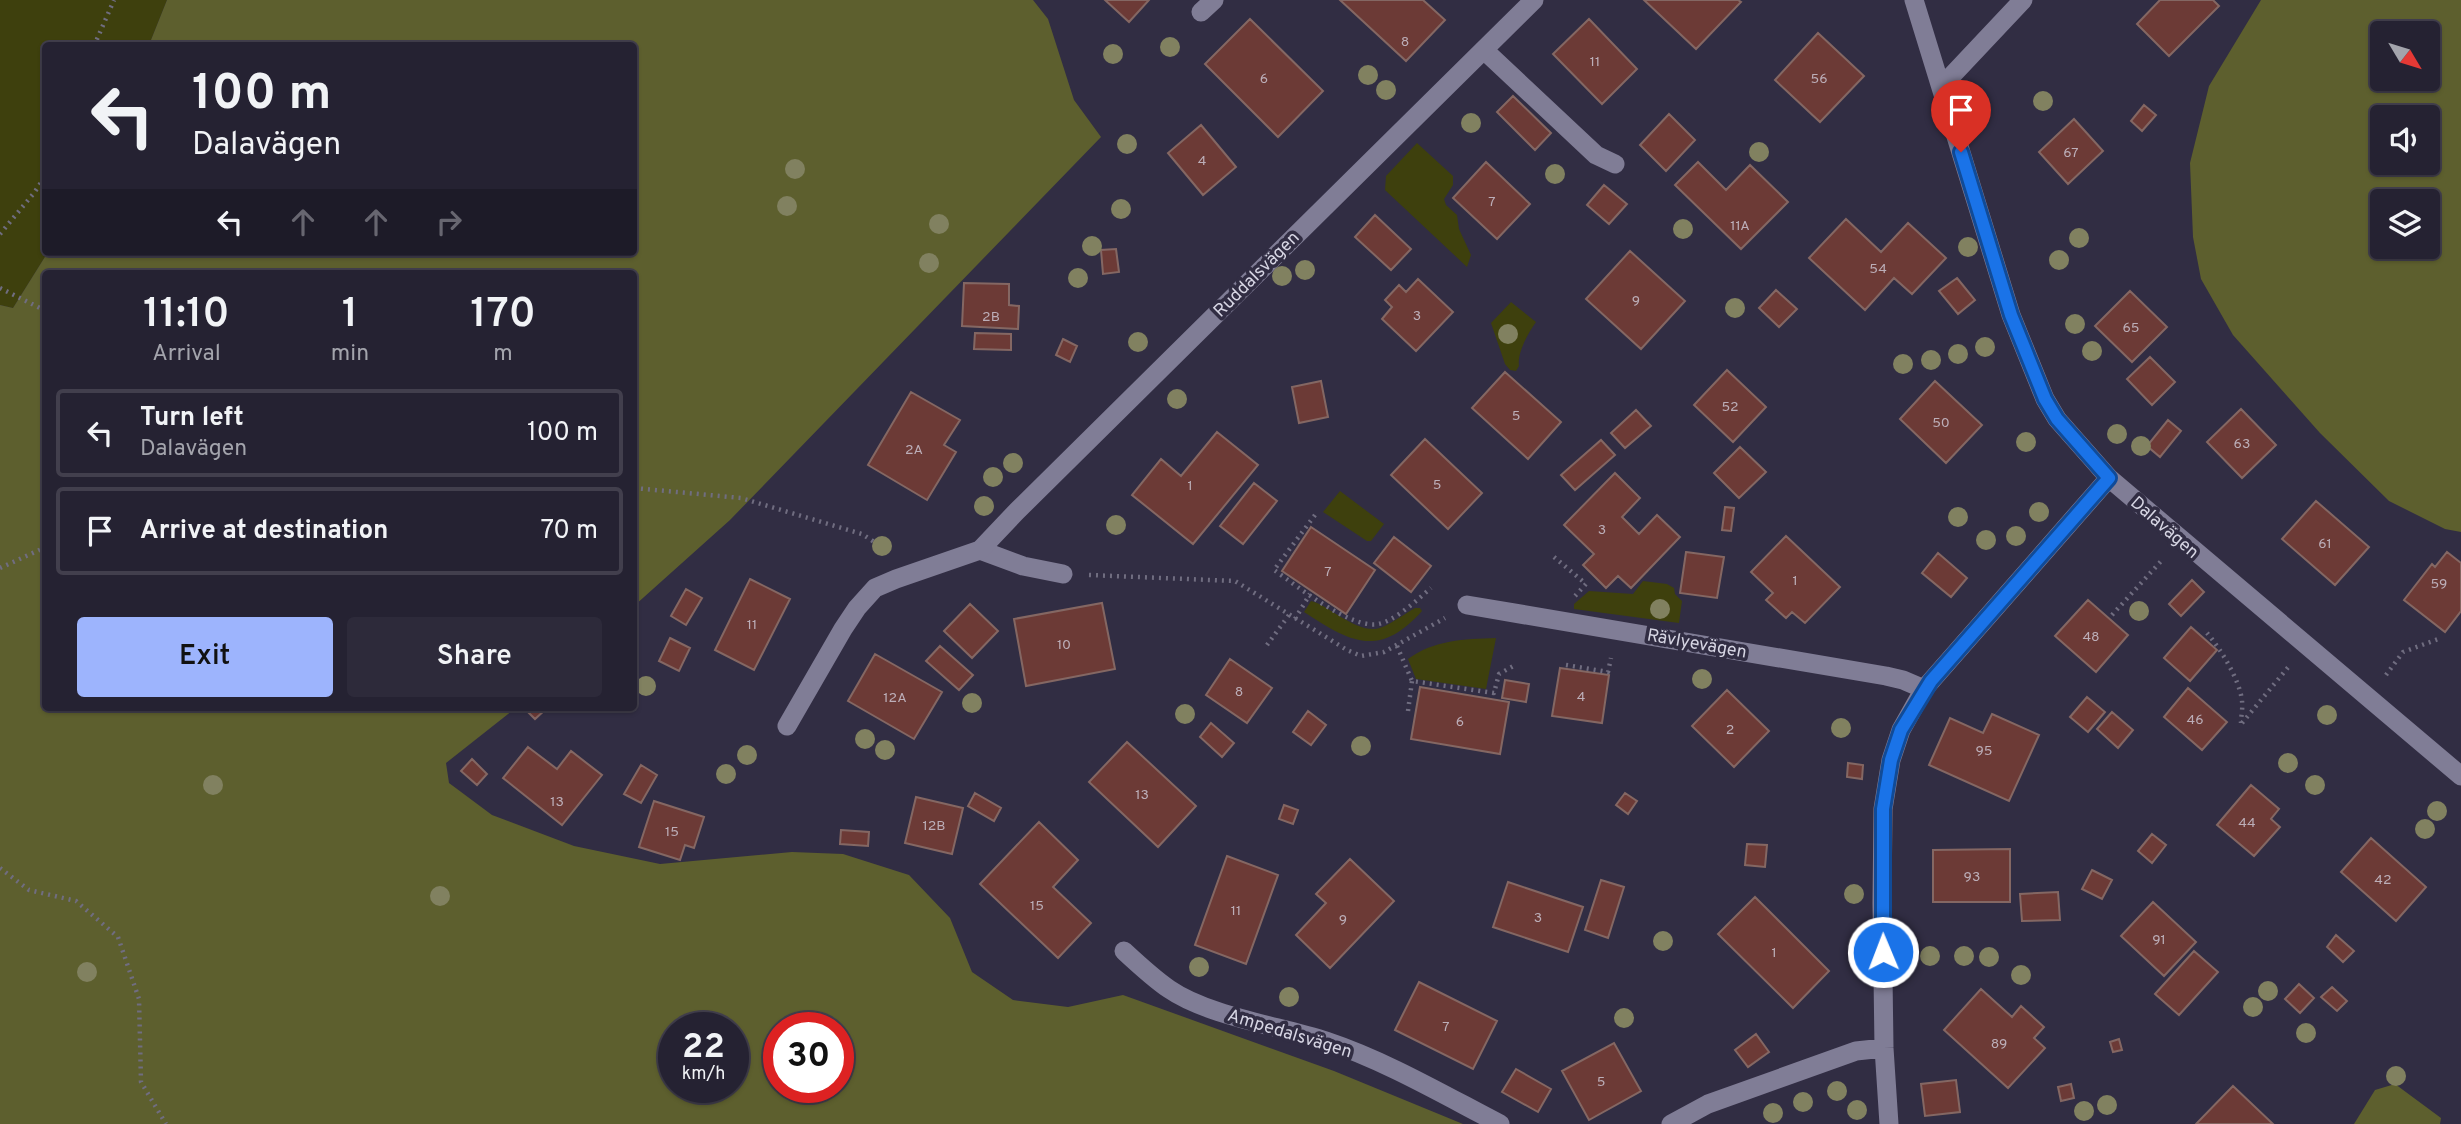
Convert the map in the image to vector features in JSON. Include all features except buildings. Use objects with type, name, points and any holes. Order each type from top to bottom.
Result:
[{"type":"street","name":"Ruddalsvägen","points":[[980,550],[1024,503],[1534,0]]},
{"type":"street","name":"Dalavägen","points":[[1914,0],[2008,306],[2045,399],[2057,419],[2109,478],[2179,540],[2461,776]]},
{"type":"street","points":[[1942,86],[2023,0]]},
{"type":"street","points":[[1484,50],[1596,155],[1615,164]]},
{"type":"street","points":[[1889,1124],[1884,1048],[1883,809],[1891,760],[1901,730],[1924,689],[2109,478]]},
{"type":"street","points":[[787,726],[857,608],[875,588],[980,550],[1023,566],[1063,574]]},
{"type":"street","name":"Rävlyevägen","points":[[1467,605],[1886,676],[1924,689]]},
{"type":"street","name":"Ampedalsvägen","points":[[1124,951],[1181,996],[1340,1047],[1500,1124]]},
{"type":"street","points":[[1671,1124],[1716,1101],[1856,1051],[1884,1048]]},
{"type":"path","points":[[96,42],[114,0]]},
{"type":"path","points":[[0,234],[42,180]]},
{"type":"path","points":[[0,288],[42,309]]},
{"type":"path","points":[[637,488],[741,498],[862,534],[916,571]]},
{"type":"path","points":[[1315,515],[1274,570],[1348,618],[1364,624],[1379,624],[1406,609],[1431,588]]},
{"type":"path","points":[[2112,615],[2179,540]]},
{"type":"path","points":[[0,568],[42,549]]},
{"type":"path","points":[[1554,556],[1586,584],[1555,620]]},
{"type":"path","points":[[1063,574],[1235,581],[1361,656],[1384,652],[1397,646],[1467,605]]},
{"type":"path","points":[[1267,645],[1310,594]]},
{"type":"path","points":[[2207,633],[2218,646],[2239,690],[2242,701],[2241,723],[2306,647]]},
{"type":"path","points":[[2367,698],[2403,653],[2441,638]]},
{"type":"path","points":[[1397,646],[1412,681],[1408,710]]},
{"type":"path","points":[[1412,681],[1494,693],[1499,674],[1515,665]]},
{"type":"path","points":[[0,868],[29,890],[76,901],[118,937],[139,999],[141,1082],[166,1124]]},
{"type":"shaded area","points":[[0,0],[167,0],[150,42],[42,42],[42,256],[46,256],[13,308],[0,305]]},
{"type":"shaded area","points":[[1417,143],[1453,176],[1453,185],[1444,199],[1446,205],[1457,215],[1459,229],[1471,255],[1467,267],[1385,190],[1386,176]]},
{"type":"shaded area","points":[[1511,302],[1536,322],[1524,343],[1516,371],[1510,370],[1505,364],[1491,323]]},
{"type":"shaded area","points":[[1340,491],[1384,524],[1371,541],[1323,512]]},
{"type":"shaded area","points":[[1643,581],[1667,584],[1674,588],[1675,594],[1682,601],[1679,623],[1574,609],[1574,604],[1589,591],[1633,594]]},
{"type":"shaded area","points":[[1311,601],[1360,627],[1369,629],[1385,626],[1415,608],[1422,611],[1392,636],[1364,641],[1350,638],[1304,612]]},
{"type":"shaded area","points":[[1496,638],[1486,689],[1416,679],[1408,659],[1439,644]]},
{"type":"green space","points":[[167,0],[1033,0],[1048,19],[1074,100],[1101,137],[730,520],[637,603],[637,270],[42,270],[42,711],[512,711],[446,763],[449,783],[492,815],[574,846],[660,864],[792,852],[843,854],[909,875],[950,918],[972,972],[1013,1000],[1068,1007],[1123,995],[1334,1071],[1463,1124],[0,1124],[0,305],[13,308],[46,256],[637,256],[637,42],[150,42]]},
{"type":"green space","points":[[2261,0],[2461,0],[2461,532],[2445,529],[2389,501],[2320,433],[2233,335],[2201,279],[2193,237],[2190,163],[2209,86]]},
{"type":"green space","points":[[2395,1084],[2441,1118],[2440,1124],[2354,1124],[2375,1090]]},
{"type":"route","points":[[1883,952],[1883,809],[1891,760],[1901,730],[1924,689],[2109,478],[2057,419],[2045,399],[2002,289],[1961,152]]}]
